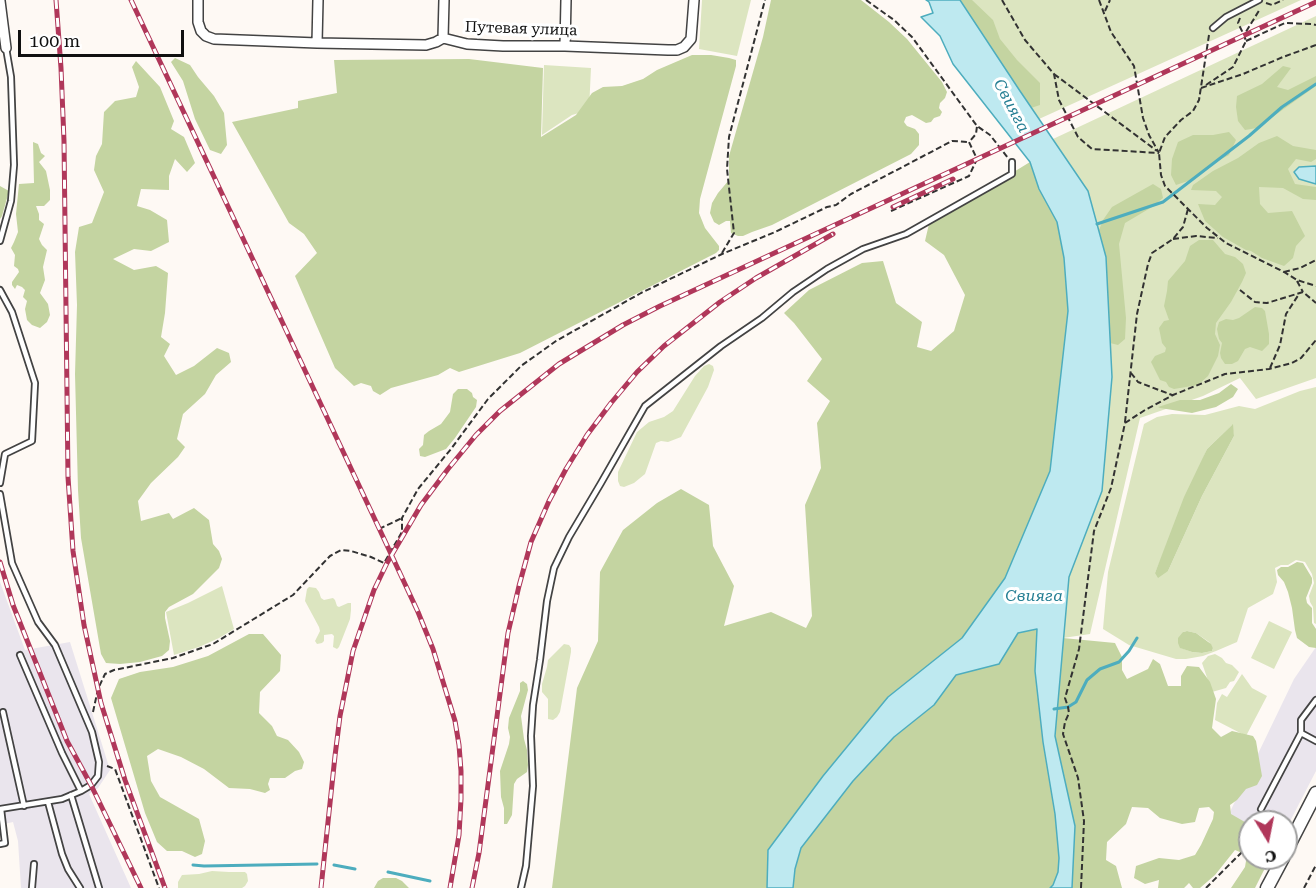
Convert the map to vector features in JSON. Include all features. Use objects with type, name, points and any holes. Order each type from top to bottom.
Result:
[{"type":"street","name":"Путевая улица","points":[[198,0],[198,22],[201,31],[214,39],[426,45],[443,38],[467,44],[502,46],[677,50],[684,47],[691,39],[694,0]]},
{"type":"street","points":[[317,43],[318,0]]},
{"type":"street","points":[[443,38],[444,0]]},
{"type":"street","points":[[565,46],[566,0]]},
{"type":"street","points":[[0,1],[6,48]]},
{"type":"street","points":[[1298,828],[1316,793]]},
{"type":"street","points":[[1267,888],[1276,870]]},
{"type":"lane","points":[[1213,28],[1226,17],[1258,0]]},
{"type":"lane","points":[[0,241],[11,201],[14,165],[11,77],[6,48]]},
{"type":"lane","points":[[521,888],[526,866],[532,786],[533,705],[547,601],[554,568],[569,537],[645,406],[721,346],[826,269],[863,249],[906,234],[1012,174],[1012,162]]},
{"type":"lane","points":[[0,290],[12,312],[35,383],[32,441],[5,454],[0,483]]},
{"type":"lane","points":[[0,494],[12,563],[38,622],[55,645],[89,726],[99,762],[98,776],[91,785],[81,791],[62,799],[0,809],[5,843],[0,844]]},
{"type":"lane","points":[[20,655],[81,791]]},
{"type":"lane","points":[[1261,809],[1301,733],[1301,720],[1316,700]]},
{"type":"lane","points":[[3,712],[24,806]]},
{"type":"lane","points":[[1301,733],[1316,741]]},
{"type":"lane","points":[[71,795],[99,888]]},
{"type":"lane","points":[[48,802],[62,854],[80,888]]},
{"type":"lane","points":[[32,888],[34,864]]},
{"type":"path","points":[[722,254],[734,233],[727,169],[729,137],[765,0]]},
{"type":"path","points":[[866,0],[894,20],[912,37],[977,126],[990,135],[1012,162]]},
{"type":"path","points":[[1002,0],[1025,40],[1054,74],[1159,153]]},
{"type":"path","points":[[1100,0],[1112,32],[1134,66],[1143,118],[1159,153],[1161,176],[1165,186],[1206,228],[1226,243],[1296,280],[1316,286]]},
{"type":"path","points":[[1104,11],[1110,0]]},
{"type":"path","points":[[1258,0],[1272,5],[1283,0]]},
{"type":"path","points":[[1244,35],[1260,10],[1258,0]]},
{"type":"path","points":[[1238,23],[1246,41]]},
{"type":"path","points":[[1201,88],[1233,67],[1246,41],[1285,23],[1316,26]]},
{"type":"path","points":[[1159,153],[1165,137],[1193,111],[1199,100],[1208,38],[1213,28]]},
{"type":"path","points":[[1201,88],[1316,45]]},
{"type":"path","points":[[1054,74],[1059,100],[1078,137],[1092,149],[1159,153]]},
{"type":"path","points":[[969,142],[976,134],[977,126]]},
{"type":"path","points":[[89,726],[98,690],[105,674],[114,670],[173,658],[213,644],[293,595],[330,556],[340,550],[351,550],[384,563],[402,532],[402,518],[418,489],[488,399],[521,366],[556,341],[640,293],[722,254],[836,205],[851,194],[952,141],[969,142]]},
{"type":"path","points":[[891,211],[969,176],[977,159],[969,142]]},
{"type":"path","points":[[1081,888],[1084,821],[1077,778],[1063,734],[1069,713],[1065,698],[1079,649],[1094,531],[1112,488],[1125,423],[1137,314],[1148,264],[1152,253],[1173,239],[1183,227],[1188,209]]},
{"type":"path","points":[[1173,239],[1196,236],[1220,238]]},
{"type":"path","points":[[1284,272],[1300,268],[1316,260]]},
{"type":"path","points":[[1296,280],[1303,292],[1316,303]]},
{"type":"path","points":[[1240,290],[1255,302],[1267,303],[1303,292]]},
{"type":"path","points":[[1269,369],[1280,345],[1286,314],[1299,294]]},
{"type":"path","points":[[1125,423],[1173,395],[1225,374],[1269,369],[1292,363],[1301,358],[1316,340]]},
{"type":"path","points":[[1131,373],[1138,382],[1173,395]]},
{"type":"path","points":[[379,529],[402,518]]},
{"type":"path","points":[[99,762],[115,769],[159,888]]},
{"type":"path","points":[[1206,888],[1238,856]]},
{"type":"path","points":[[1304,888],[1316,865]]},
{"type":"shaded area","points":[[0,582],[25,650],[70,642],[110,770],[98,788],[89,794],[131,888],[21,888],[18,841],[13,822],[0,825]]},
{"type":"shaded area","points":[[1316,647],[1316,771],[1296,810],[1238,810],[1238,821],[1228,816],[1294,679]]},
{"type":"green space","points":[[702,0],[751,0],[737,56],[699,49]]},
{"type":"green space","points":[[771,0],[861,0],[907,39],[942,82],[947,92],[940,103],[939,108],[942,112],[940,116],[931,122],[926,123],[912,115],[906,117],[904,122],[907,126],[915,129],[919,134],[919,145],[911,154],[772,225],[738,236],[731,233],[730,221],[719,225],[714,222],[710,213],[712,203],[729,180],[729,156],[763,37]]},
{"type":"green space","points":[[960,0],[1301,0],[1039,119]]},
{"type":"green space","points":[[960,0],[972,0],[993,20],[1000,39],[1040,83],[1040,105],[1031,108]]},
{"type":"green space","points":[[1316,16],[1316,378],[1256,399],[1240,378],[1203,396],[1140,418],[1090,634],[1063,638],[1069,577],[1102,491],[1112,377],[1106,257],[1088,191],[1053,139]]},
{"type":"green space","points":[[692,55],[711,55],[736,60],[700,199],[699,213],[705,228],[719,246],[716,253],[520,353],[459,372],[450,368],[438,375],[391,388],[380,395],[373,391],[371,386],[361,383],[354,386],[335,368],[295,276],[317,253],[304,234],[289,223],[232,122],[298,108],[298,101],[337,93],[334,60],[469,59],[543,68],[541,137],[576,115],[592,93],[603,87],[622,86],[643,79],[657,70]]},
{"type":"green space","points":[[175,58],[190,65],[224,113],[227,145],[221,154],[210,150],[195,119],[183,81],[171,62]]},
{"type":"green space","points":[[136,61],[160,87],[174,121],[171,129],[184,137],[195,163],[187,172],[175,159],[169,176],[169,190],[141,189],[137,206],[150,210],[167,220],[169,242],[151,251],[134,249],[113,259],[134,270],[156,266],[168,273],[161,337],[170,344],[164,356],[176,375],[194,366],[217,348],[229,353],[231,362],[216,375],[205,394],[183,414],[177,439],[185,447],[151,483],[138,501],[141,521],[169,513],[173,519],[194,508],[209,520],[213,544],[222,559],[219,568],[193,594],[169,607],[165,612],[170,641],[169,650],[162,656],[120,664],[106,663],[101,654],[81,538],[75,374],[77,305],[75,252],[79,227],[92,223],[104,192],[94,170],[96,156],[102,144],[104,112],[115,101],[136,97],[139,87],[132,67]]},
{"type":"green space","points":[[544,65],[591,68],[589,110],[572,115],[542,135]]},
{"type":"green space","points":[[1283,66],[1291,68],[1277,87],[1288,90],[1316,76],[1316,86],[1257,128],[1245,130],[1238,121],[1237,96],[1262,84]]},
{"type":"green space","points":[[1229,132],[1236,140],[1229,155],[1210,165],[1191,180],[1176,185],[1171,175],[1172,159],[1178,142],[1193,135]]},
{"type":"green space","points":[[1277,136],[1293,146],[1316,150],[1316,159],[1311,162],[1296,159],[1288,169],[1295,184],[1316,187],[1316,200],[1303,199],[1283,188],[1259,187],[1260,204],[1268,213],[1292,211],[1305,236],[1296,246],[1293,258],[1284,266],[1262,258],[1223,237],[1205,221],[1198,204],[1215,205],[1222,197],[1216,191],[1191,190],[1193,185],[1213,171],[1238,158],[1259,143]]},
{"type":"green space","points":[[33,142],[38,144],[41,153],[45,156],[39,162],[46,171],[50,190],[50,200],[44,206],[36,206],[39,220],[44,224],[39,239],[47,250],[43,267],[45,280],[40,293],[48,304],[50,315],[47,322],[40,328],[27,320],[25,309],[27,301],[23,297],[25,290],[17,285],[15,289],[12,285],[19,272],[14,266],[15,255],[11,248],[18,232],[16,214],[19,184],[34,183]]},
{"type":"green space","points":[[1030,162],[1039,189],[1057,222],[1064,258],[1068,311],[1050,471],[1006,578],[962,638],[888,697],[768,850],[767,888],[552,888],[577,688],[598,641],[600,572],[623,530],[657,503],[681,489],[709,505],[713,546],[734,586],[724,626],[771,612],[806,628],[812,616],[805,505],[821,468],[817,423],[830,401],[807,381],[822,359],[784,313],[809,290],[862,263],[883,261],[896,303],[922,322],[917,347],[931,351],[954,331],[965,295],[944,255],[925,241],[929,224]]},
{"type":"green space","points":[[1153,184],[1161,189],[1163,198],[1125,223],[1119,244],[1126,318],[1125,339],[1118,345],[1110,343],[1106,257],[1099,230],[1112,207]]},
{"type":"green space","points":[[0,186],[9,191],[0,219]]},
{"type":"green space","points":[[1199,240],[1213,240],[1225,254],[1235,257],[1243,264],[1246,273],[1231,302],[1216,323],[1215,334],[1220,345],[1218,356],[1208,376],[1198,385],[1174,389],[1160,380],[1151,362],[1155,356],[1165,352],[1166,348],[1162,343],[1159,328],[1164,321],[1169,320],[1164,306],[1168,281],[1185,261],[1190,246]]},
{"type":"green space","points":[[1255,307],[1265,311],[1269,344],[1262,351],[1250,347],[1245,349],[1238,361],[1225,364],[1220,353],[1222,343],[1217,329],[1219,322],[1239,318]]},
{"type":"green space","points":[[709,364],[714,370],[708,387],[681,437],[668,442],[656,443],[645,474],[634,483],[624,487],[620,486],[618,472],[637,432],[649,422],[673,411],[695,376]]},
{"type":"green space","points":[[1231,384],[1238,389],[1233,397],[1216,407],[1192,413],[1158,407],[1180,400],[1200,400],[1219,393]]},
{"type":"green space","points":[[1316,387],[1316,624],[1309,596],[1314,583],[1312,574],[1305,562],[1296,560],[1288,565],[1275,568],[1277,582],[1273,594],[1248,608],[1237,642],[1203,656],[1176,659],[1129,645],[1103,629],[1108,572],[1144,424],[1157,417],[1172,414],[1205,415],[1239,406],[1255,409]],"holes":[[[1232,425],[1234,436],[1202,496],[1168,571],[1155,573],[1207,449]],[[1183,632],[1196,633],[1209,642],[1213,648],[1212,651],[1202,653],[1181,648]]]},
{"type":"green space","points":[[458,389],[467,389],[472,393],[477,400],[476,407],[446,449],[425,457],[420,456],[419,449],[423,445],[424,435],[441,424],[450,412],[453,394]]},
{"type":"green space","points":[[1233,424],[1234,436],[1202,496],[1168,571],[1158,578],[1155,573],[1184,497],[1207,449]]},
{"type":"green space","points":[[1297,562],[1303,563],[1312,578],[1306,598],[1312,608],[1312,623],[1316,629],[1316,648],[1309,647],[1297,638],[1288,592],[1278,575],[1277,570],[1281,567],[1288,567]]},
{"type":"green space","points":[[222,586],[234,629],[199,647],[174,655],[166,612]]},
{"type":"green space","points":[[309,587],[316,588],[324,600],[333,598],[339,607],[351,603],[350,619],[337,649],[333,647],[334,636],[332,634],[324,635],[322,643],[317,644],[315,641],[320,631],[305,601]]},
{"type":"green space","points":[[1269,621],[1292,632],[1274,669],[1251,658]]},
{"type":"green space","points":[[1038,629],[1035,671],[1059,858],[1058,872],[1053,885],[1050,888],[793,888],[801,848],[853,781],[894,737],[934,705],[956,675],[999,664],[1018,633]]},
{"type":"green space","points":[[1187,631],[1196,633],[1211,644],[1212,651],[1202,653],[1180,648],[1178,638]]},
{"type":"green space","points":[[249,634],[263,634],[281,655],[280,671],[260,692],[259,713],[272,726],[277,736],[288,740],[299,752],[304,762],[302,769],[285,778],[270,778],[268,784],[270,790],[265,793],[250,789],[229,788],[204,769],[181,757],[158,749],[147,756],[151,781],[160,797],[199,819],[205,841],[202,854],[195,857],[182,851],[167,851],[157,842],[145,813],[111,698],[119,679],[140,672],[173,667],[208,656]]},
{"type":"green space","points":[[1063,638],[1115,643],[1122,657],[1122,670],[1127,679],[1148,669],[1153,659],[1160,664],[1168,686],[1181,686],[1181,676],[1187,666],[1199,667],[1210,682],[1216,699],[1212,728],[1221,737],[1232,731],[1253,736],[1256,741],[1262,776],[1257,785],[1246,789],[1230,805],[1231,814],[1238,818],[1238,851],[1235,850],[1215,875],[1200,888],[1193,888],[1189,883],[1184,888],[1158,888],[1159,880],[1145,884],[1134,878],[1136,866],[1159,858],[1179,860],[1195,855],[1213,819],[1214,812],[1209,807],[1199,808],[1195,822],[1182,824],[1160,818],[1148,808],[1132,807],[1126,824],[1107,842],[1106,860],[1116,866],[1122,888],[1072,888],[1055,736]]},
{"type":"green space","points":[[564,644],[569,645],[571,652],[560,712],[553,720],[548,719],[548,699],[542,692],[542,684],[548,660]]},
{"type":"green space","points":[[1215,654],[1239,672],[1226,688],[1212,692],[1202,663],[1208,656]]},
{"type":"green space","points":[[1242,674],[1252,688],[1267,696],[1246,736],[1215,720],[1217,703],[1222,694],[1227,697]]},
{"type":"green space","points":[[523,681],[527,684],[528,690],[521,716],[528,765],[527,772],[514,784],[512,815],[507,824],[504,824],[500,771],[509,744],[509,718],[520,691],[520,683]]},
{"type":"green space","points":[[1243,870],[1264,870],[1255,888],[1231,888]]},
{"type":"green space","points":[[212,871],[245,872],[248,881],[242,888],[178,888],[182,875]]},
{"type":"green space","points":[[383,878],[396,878],[409,888],[374,888]]},
{"type":"water","name":"Свияга","points":[[926,0],[960,0],[1088,191],[1106,257],[1112,377],[1102,491],[1069,577],[1055,736],[1075,826],[1072,888],[1050,888],[1058,872],[1059,858],[1035,671],[1037,629],[1018,633],[999,664],[956,675],[934,705],[894,737],[853,781],[801,848],[793,888],[767,888],[768,850],[823,776],[888,697],[962,638],[1005,578],[1050,471],[1068,311],[1064,258],[1057,222],[1039,189],[1030,162],[953,64],[940,36],[921,17],[933,13]]},
{"type":"water","points":[[1316,166],[1316,184],[1299,179],[1294,172],[1299,167]]},
{"type":"waterway","points":[[1097,224],[1163,202],[1249,136],[1282,107],[1316,84]]},
{"type":"waterway","points":[[1054,709],[1068,707],[1076,702],[1087,680],[1100,669],[1119,662],[1137,638]]},
{"type":"waterway","points":[[193,865],[317,864]]},
{"type":"waterway","points":[[334,865],[355,869]]},
{"type":"waterway","points":[[388,872],[430,881]]},
{"type":"railway","points":[[56,0],[64,141],[68,477],[73,551],[84,625],[101,703],[125,780],[165,888]]},
{"type":"railway","points":[[131,0],[378,526],[433,649],[455,721],[461,771],[459,835],[450,888]]},
{"type":"railway","points":[[321,888],[340,716],[353,651],[374,590],[421,505],[476,435],[500,411],[559,364],[623,325],[660,306],[1316,2]]},
{"type":"railway","points":[[893,207],[953,179]]},
{"type":"railway","points":[[472,888],[479,853],[508,633],[531,542],[566,469],[587,435],[611,403],[637,372],[664,346],[720,302],[756,278],[833,234]]},
{"type":"railway","points":[[0,562],[13,605],[67,741],[141,888]]}]
